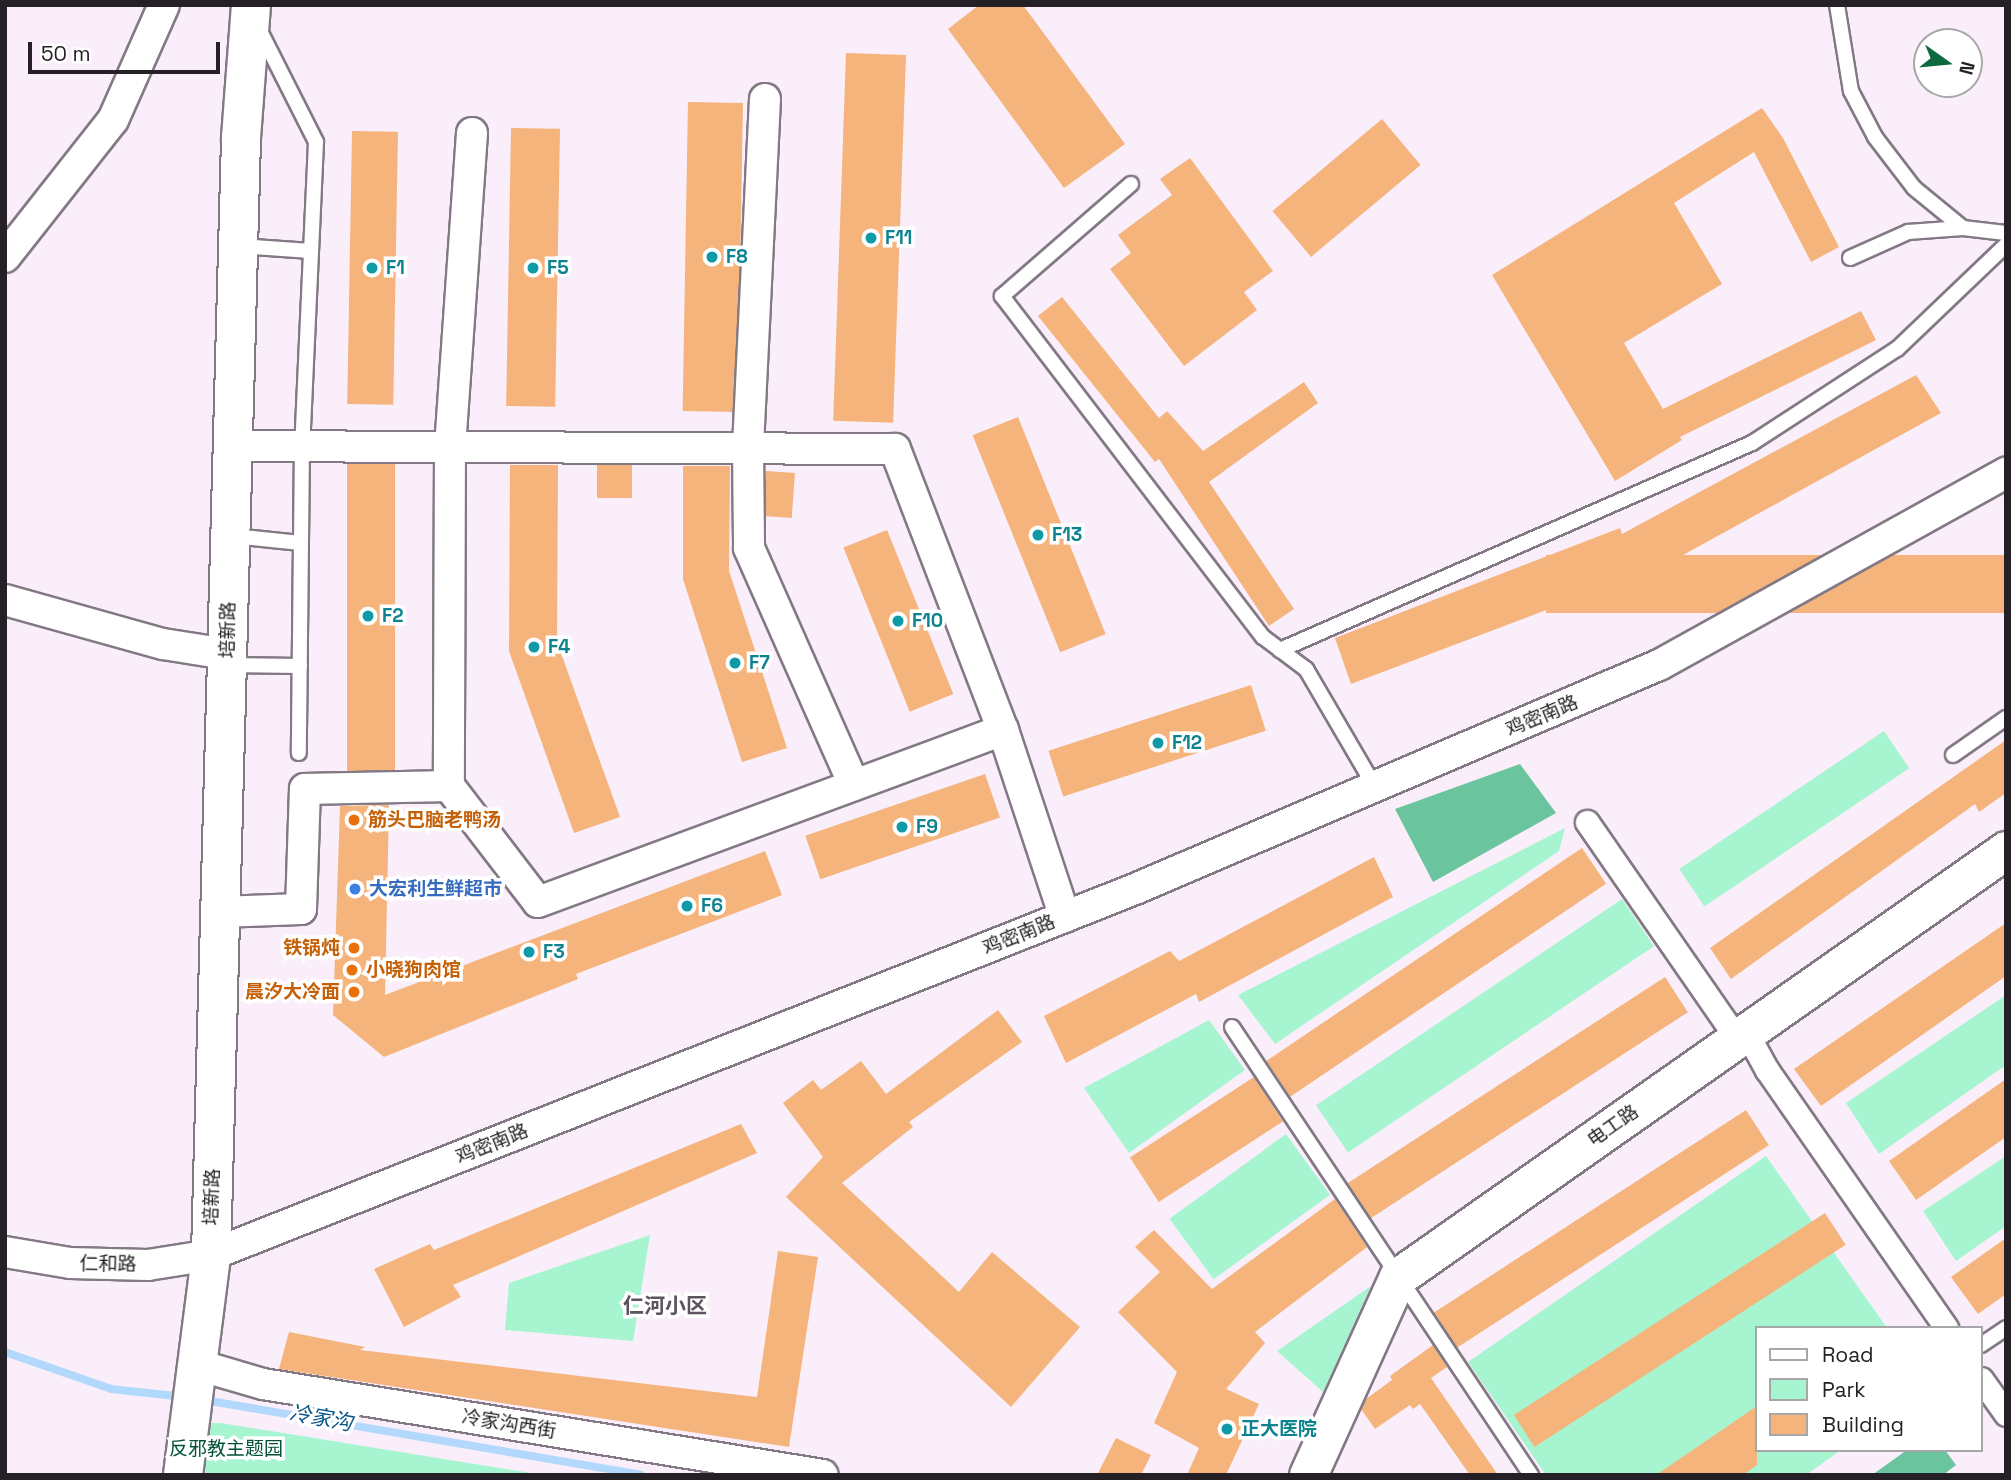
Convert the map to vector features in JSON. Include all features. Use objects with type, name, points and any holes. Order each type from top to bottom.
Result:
[{"type":"highway","name":"培新路","points":[[211,1255],[243,7]]},
{"type":"highway","points":[[183,1475],[211,1255]]},
{"type":"street","points":[[5,257],[113,120],[164,5]]},
{"type":"street","points":[[765,99],[748,448],[748,548],[854,785]]},
{"type":"street","points":[[472,133],[450,447],[449,786],[538,902],[1003,730]]},
{"type":"street","points":[[233,446],[895,449],[1003,730],[1065,916]]},
{"type":"street","name":"鸡密南路","points":[[211,1255],[1065,916],[1659,666],[2006,473]]},
{"type":"street","points":[[5,600],[227,659]]},
{"type":"street","points":[[220,912],[301,909],[305,789],[449,786]]},
{"type":"street","points":[[1587,822],[1767,1070],[1945,1326]]},
{"type":"street","name":"电工路","points":[[1398,1277],[2006,850]]},
{"type":"street","name":"仁和路","points":[[5,1252],[70,1263],[148,1265],[211,1255]]},
{"type":"street","points":[[1308,1475],[1398,1277]]},
{"type":"street","name":"冷家沟西街","points":[[198,1365],[263,1384],[823,1475]]},
{"type":"street","points":[[1983,1382],[2006,1414]]},
{"type":"lane","points":[[1837,5],[1851,91],[1875,137],[1914,188],[1964,228]]},
{"type":"lane","points":[[243,7],[316,142],[302,446],[299,752]]},
{"type":"lane","points":[[1131,184],[1002,296],[1263,637],[1306,669],[1375,787]]},
{"type":"lane","points":[[1850,258],[1908,232],[1964,228],[2006,233]]},
{"type":"lane","points":[[1280,650],[1752,443],[1897,349],[2006,244]]},
{"type":"lane","points":[[238,246],[311,251]]},
{"type":"lane","points":[[230,536],[301,543]]},
{"type":"lane","points":[[227,659],[300,666]]},
{"type":"lane","points":[[1953,755],[2006,718]]},
{"type":"lane","points":[[1232,1027],[1531,1475]]},
{"type":"lane","points":[[1983,1344],[2006,1328]]},
{"type":"green space","points":[[1884,731],[1909,768],[1704,906],[1679,869]]},
{"type":"green space","points":[[1520,764],[1556,813],[1433,882],[1395,809]]},
{"type":"green space","points":[[1565,828],[1559,851],[1275,1044],[1238,995]]},
{"type":"green space","points":[[1622,899],[1654,946],[1348,1153],[1316,1105]]},
{"type":"green space","points":[[2006,995],[2006,1065],[1879,1154],[1846,1103]]},
{"type":"green space","points":[[1209,1020],[1245,1070],[1129,1153],[1084,1088]]},
{"type":"green space","points":[[1286,1134],[1330,1195],[1214,1279],[1170,1219]]},
{"type":"green space","points":[[1766,1156],[1886,1326],[1756,1326],[1756,1452],[1838,1452],[1806,1475],[1546,1475],[1468,1362]]},
{"type":"green space","points":[[2006,1156],[2006,1226],[1956,1261],[1923,1211]]},
{"type":"green space","points":[[650,1235],[633,1341],[505,1330],[509,1283]]},
{"type":"green space","points":[[1371,1286],[1323,1392],[1277,1351]]},
{"type":"green space","name":"反邪教主题园","points":[[204,1423],[221,1423],[543,1475],[196,1475]]},
{"type":"green space","points":[[1904,1452],[1946,1452],[1956,1465],[1943,1475],[1872,1475]]},
{"type":"building","points":[[979,5],[1023,5],[1125,144],[1064,188],[948,29]]},
{"type":"building","name":"F11","points":[[846,53],[906,55],[893,423],[833,421]]},
{"type":"building","name":"F8","points":[[688,102],[743,103],[738,412],[683,411]]},
{"type":"building","points":[[1762,108],[1783,138],[1839,247],[1811,262],[1754,152],[1674,203],[1722,284],[1624,343],[1663,409],[1861,311],[1876,340],[1680,437],[1682,440],[1615,481],[1492,275]]},
{"type":"building","points":[[1382,119],[1421,165],[1311,257],[1272,211]]},
{"type":"building","name":"F5","points":[[511,128],[560,129],[555,407],[506,406]]},
{"type":"building","name":"F1","points":[[352,131],[398,132],[393,405],[347,404]]},
{"type":"building","points":[[1190,158],[1273,271],[1244,292],[1257,310],[1184,366],[1110,269],[1131,253],[1118,235],[1172,195],[1160,179]]},
{"type":"building","points":[[1062,297],[1159,418],[1167,411],[1203,451],[1304,382],[1318,403],[1209,482],[1294,609],[1269,626],[1159,459],[1155,462],[1038,316]]},
{"type":"building","points":[[1916,375],[1941,413],[1665,565],[1351,684],[1335,638],[1620,528],[1622,534]]},
{"type":"building","name":"F13","points":[[1018,417],[1106,634],[1060,652],[973,435]]},
{"type":"building","name":"F2","points":[[347,464],[395,464],[395,771],[347,771]]},
{"type":"building","name":"F4","points":[[510,465],[558,465],[557,642],[620,817],[574,833],[509,651]]},
{"type":"building","points":[[597,465],[632,465],[632,498],[597,498]]},
{"type":"building","name":"F7","points":[[683,466],[730,466],[729,571],[787,748],[742,762],[683,579]]},
{"type":"building","points":[[766,471],[795,473],[792,518],[763,516]]},
{"type":"building","name":"F10","points":[[887,530],[953,694],[910,712],[843,548]]},
{"type":"building","points":[[1546,555],[2006,555],[2006,613],[1546,613]]},
{"type":"building","name":"F12","points":[[1251,685],[1266,731],[1063,796],[1048,751]]},
{"type":"building","points":[[2006,740],[2006,793],[1979,812],[1975,804],[1731,979],[1710,948]]},
{"type":"building","name":"F9","points":[[985,774],[1000,817],[820,879],[805,836]]},
{"type":"building","name":"F3","points":[[389,805],[385,995],[765,851],[782,895],[576,974],[578,979],[384,1057],[333,1015],[340,806]]},
{"type":"building","points":[[1582,848],[1606,884],[1290,1097],[1266,1061]]},
{"type":"building","points":[[1374,857],[1393,897],[1199,1002],[1196,994],[1066,1063],[1044,1016],[1170,951],[1179,961]]},
{"type":"building","points":[[2006,923],[2006,976],[1821,1106],[1794,1069]]},
{"type":"building","points":[[1665,977],[1688,1012],[1370,1219],[1347,1183]]},
{"type":"building","points":[[998,1010],[1022,1042],[909,1122],[913,1127],[842,1183],[959,1292],[992,1252],[1080,1327],[1011,1407],[786,1197],[823,1157],[783,1103],[813,1080],[821,1090],[861,1061],[886,1094]]},
{"type":"building","points":[[1254,1077],[1283,1121],[1159,1202],[1130,1158]]},
{"type":"building","points":[[2006,1079],[2006,1137],[1916,1200],[1889,1161]]},
{"type":"building","points":[[1746,1110],[1769,1145],[1457,1348],[1434,1313]]},
{"type":"building","points":[[741,1124],[757,1153],[453,1285],[461,1297],[404,1327],[374,1269],[430,1244],[434,1250]]},
{"type":"building","points":[[1335,1199],[1367,1247],[1255,1332],[1265,1343],[1226,1389],[1259,1404],[1226,1475],[1187,1475],[1199,1448],[1154,1423],[1177,1372],[1118,1312],[1160,1272],[1135,1247],[1154,1230],[1212,1289]]},
{"type":"building","points":[[1825,1213],[1846,1245],[1535,1447],[1514,1415]]},
{"type":"building","points":[[2006,1238],[2006,1294],[1978,1314],[1951,1277]]},
{"type":"building","points":[[778,1251],[818,1257],[789,1447],[279,1369],[289,1332],[365,1347],[360,1350],[757,1397]]},
{"type":"building","points":[[1433,1345],[1447,1367],[1431,1378],[1498,1475],[1470,1475],[1420,1404],[1413,1409],[1410,1405],[1375,1429],[1361,1409],[1366,1399],[1392,1380],[1390,1376]]},
{"type":"building","points":[[1756,1407],[1757,1465],[1743,1475],[1656,1475]]},
{"type":"building","points":[[1116,1438],[1151,1455],[1141,1475],[1097,1475]]},
{"type":"waterway","name":"冷家沟","points":[[5,1352],[111,1389],[185,1397]]},
{"type":"waterway","name":"冷家沟","points":[[204,1400],[641,1475]]},
{"type":"place","name":"F11","points":[[871,238]]},
{"type":"place","name":"F8","points":[[712,257]]},
{"type":"place","name":"F1","points":[[372,268]]},
{"type":"place","name":"F5","points":[[533,268]]},
{"type":"place","name":"F13","points":[[1038,535]]},
{"type":"place","name":"F2","points":[[368,616]]},
{"type":"place","name":"F10","points":[[898,621]]},
{"type":"place","name":"F4","points":[[534,647]]},
{"type":"place","name":"F7","points":[[735,663]]},
{"type":"place","name":"F12","points":[[1158,743]]},
{"type":"place","name":"筋头巴脑老鸭汤","points":[[354,820]]},
{"type":"place","name":"F9","points":[[902,827]]},
{"type":"place","name":"大宏利生鲜超市","points":[[355,889]]},
{"type":"place","name":"F6","points":[[687,906]]},
{"type":"place","name":"铁锅炖","points":[[354,948]]},
{"type":"place","name":"F3","points":[[529,952]]},
{"type":"place","name":"小晓狗肉馆","points":[[352,970]]},
{"type":"place","name":"晨汐大冷面","points":[[354,992]]},
{"type":"place","name":"正大医院","points":[[1227,1429]]},
{"type":"district","name":"仁河小区","points":[[665,1306]]}]
